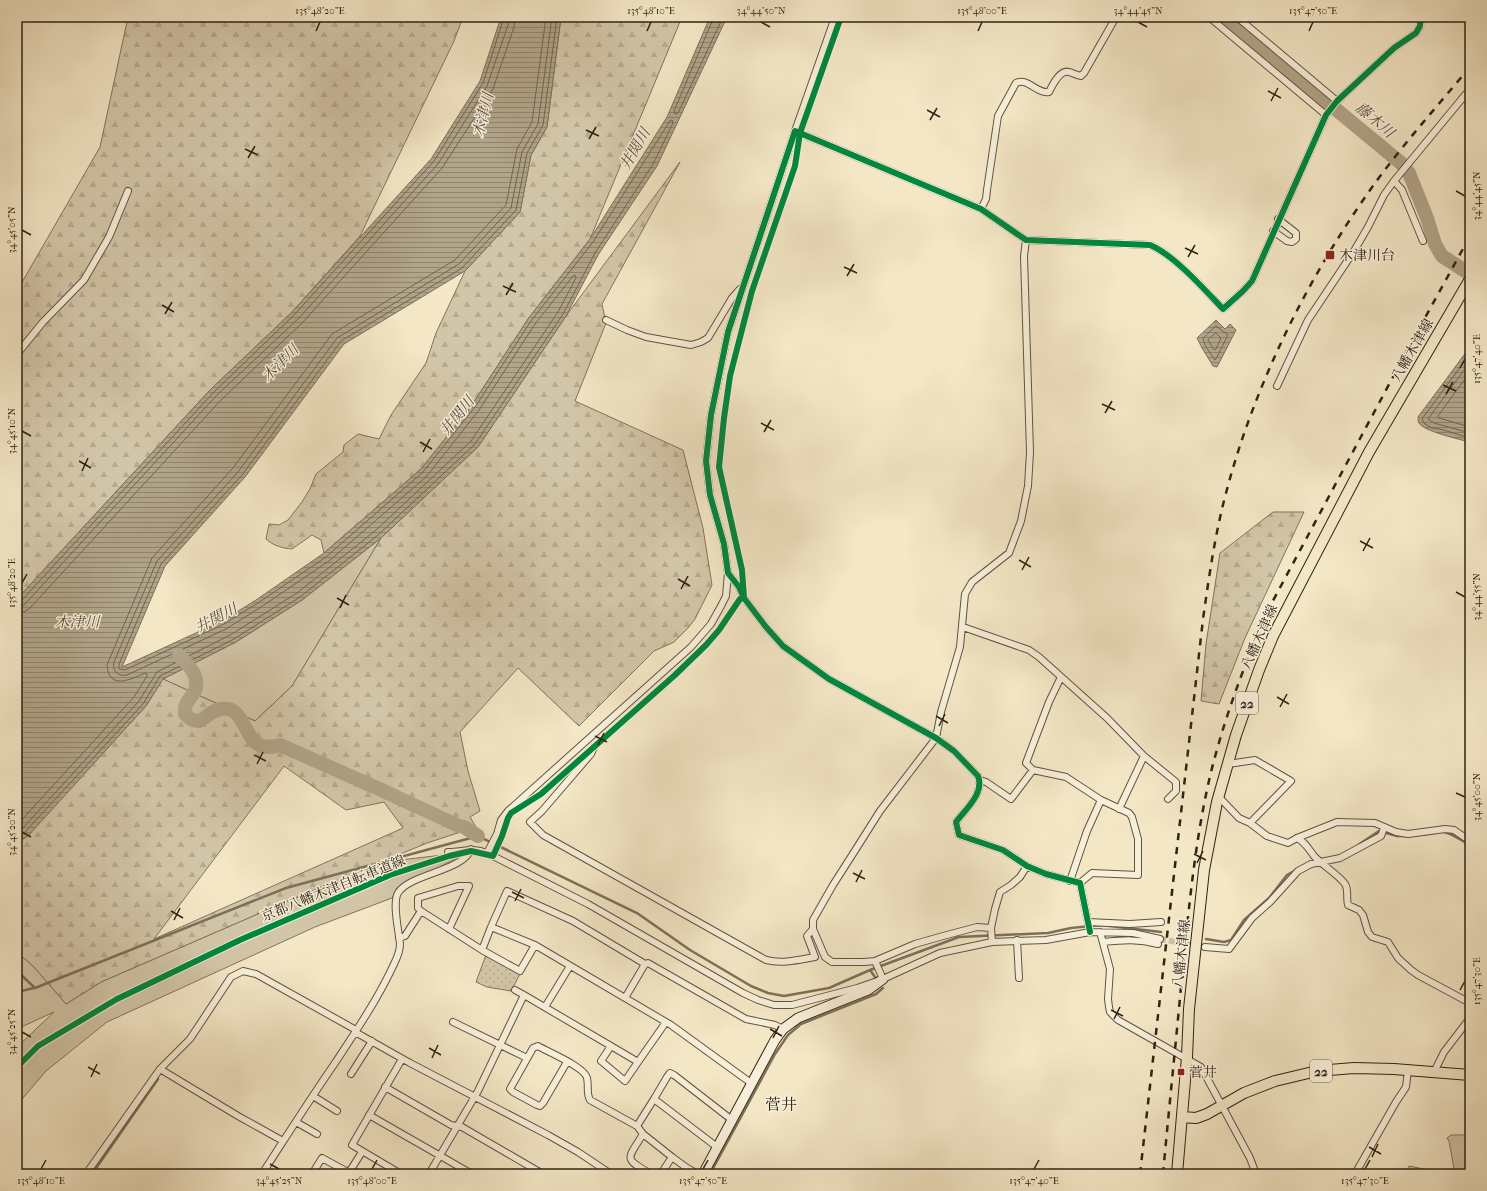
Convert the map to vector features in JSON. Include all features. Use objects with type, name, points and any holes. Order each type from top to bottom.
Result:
[{"type":"main road","name":"八幡木津線","points":[[1177,1174],[1187,1057],[1189,1009],[1204,870],[1209,837],[1236,735],[1259,670],[1273,636],[1369,452],[1468,284]]},
{"type":"main road","name":"22","points":[[1182,1117],[1196,1118],[1223,1106],[1244,1092],[1275,1081],[1317,1071],[1354,1068],[1408,1070],[1470,1075]]},
{"type":"street","points":[[488,852],[501,820],[508,811],[691,647],[711,624],[726,596],[728,573],[724,544],[710,495],[706,461],[710,415],[728,332],[742,286],[835,17]]},
{"type":"street","points":[[982,209],[987,190],[998,116],[1016,83],[1024,81],[1044,93],[1049,92],[1060,75],[1065,72],[1081,76],[1116,17]]},
{"type":"street","points":[[1237,17],[1336,102]]},
{"type":"street","points":[[795,131],[982,209],[1026,240],[1150,245],[1159,249],[1176,263],[1223,308],[1252,281],[1278,219],[1327,114],[1336,102],[1394,48],[1416,32],[1420,26],[1421,17]]},
{"type":"street","points":[[1211,18],[1327,114]]},
{"type":"street","points":[[1277,386],[1308,320],[1358,245],[1384,195],[1398,175],[1470,89]]},
{"type":"street","points":[[1394,181],[1402,190],[1423,241]]},
{"type":"street","points":[[17,354],[43,322],[84,280],[109,236],[128,192]]},
{"type":"street","points":[[1273,231],[1287,241],[1292,242],[1296,239],[1296,233],[1278,219]]},
{"type":"street","points":[[990,929],[977,928],[915,944],[876,963],[832,962],[825,957],[813,930],[813,920],[833,885],[880,811],[936,738],[941,712],[960,647],[963,627],[964,601],[968,588],[972,582],[1009,553],[1017,534],[1026,501],[1030,452],[1024,263],[1026,240]]},
{"type":"street","points":[[606,320],[646,337],[691,345],[708,338],[732,298],[742,286]]},
{"type":"street","points":[[728,573],[739,587],[744,598],[766,627],[783,646],[829,679],[936,738],[954,751],[978,776],[980,780],[978,792],[970,806],[956,822],[958,834],[1003,850],[1026,866],[1046,874],[1080,883]]},
{"type":"street","points":[[963,627],[1029,650],[1039,657],[1107,718],[1144,756],[1176,782],[1176,791],[1168,799]]},
{"type":"street","points":[[1061,677],[1049,702],[1026,763],[1033,770],[1066,777],[1101,800],[1129,813],[1132,817],[1138,839],[1138,875],[1092,873],[1080,883]]},
{"type":"street","points":[[594,747],[591,754],[530,822],[543,835],[766,960],[787,962],[815,957],[807,936],[813,930]]},
{"type":"street","points":[[1119,809],[1144,756]]},
{"type":"street","points":[[1228,764],[1255,760],[1290,781],[1250,823]]},
{"type":"street","points":[[980,780],[986,782],[1011,799],[1033,770]]},
{"type":"street","points":[[1219,796],[1239,818],[1250,823],[1267,836],[1288,843],[1337,822],[1370,822],[1396,832],[1408,834],[1445,828],[1454,830],[1470,841]]},
{"type":"street","points":[[1070,881],[1087,831],[1101,800]]},
{"type":"street","points":[[1204,947],[1229,949],[1252,918],[1270,902],[1298,871],[1311,864],[1340,858],[1381,836],[1384,828]]},
{"type":"street","points":[[1297,838],[1304,842],[1315,857],[1345,884],[1348,891],[1348,905],[1359,910],[1363,915],[1368,932],[1372,937],[1388,942],[1398,958],[1418,975],[1470,1003]]},
{"type":"street","points":[[262,1174],[356,1031],[394,964],[400,946],[396,905],[397,895],[401,889],[417,880],[459,862],[467,857],[471,849]]},
{"type":"street","points":[[448,852],[471,849],[488,852],[588,904],[743,993],[774,1005],[792,1005],[858,988],[940,953],[992,940],[1046,940],[1089,927],[1161,922]]},
{"type":"street","points":[[992,940],[990,929],[1000,892],[1020,877],[1026,866]]},
{"type":"street","points":[[1080,883],[1089,927]]},
{"type":"street","points":[[450,929],[469,886],[458,886],[418,898],[418,908],[421,911],[482,950],[520,971],[535,945]]},
{"type":"street","points":[[482,950],[507,890],[573,921],[645,964],[648,963],[746,1019],[775,1025],[783,1029]]},
{"type":"street","points":[[399,938],[405,936],[421,911]]},
{"type":"street","points":[[491,927],[535,945],[566,962],[570,966],[666,1022],[751,1083]]},
{"type":"street","points":[[1089,927],[1100,932],[1133,933],[1159,941],[1128,939],[1103,942]]},
{"type":"street","points":[[1100,932],[1110,969],[1108,999],[1110,1012],[1118,1020],[1187,1057],[1201,1067],[1250,1158],[1256,1174]]},
{"type":"street","points":[[1017,940],[1019,978]]},
{"type":"street","points":[[876,963],[882,977]]},
{"type":"street","points":[[625,998],[645,964]]},
{"type":"street","points":[[545,1007],[570,966]]},
{"type":"street","points":[[86,1174],[160,1069],[190,1039],[231,977],[243,971],[256,974],[402,1059],[548,1135],[578,1152],[608,1173]]},
{"type":"street","points":[[703,1174],[751,1083],[775,1040],[783,1029],[798,1018],[868,990],[882,977]]},
{"type":"street","points":[[515,990],[638,1062]]},
{"type":"street","points":[[429,1174],[474,1096],[524,995]]},
{"type":"street","points":[[1434,1072],[1444,1052],[1470,1018]]},
{"type":"street","points":[[453,1022],[527,1058]]},
{"type":"street","points":[[611,1046],[601,1061],[625,1081],[666,1022]]},
{"type":"street","points":[[352,1074],[372,1041]]},
{"type":"street","points":[[567,1062],[540,1106],[510,1089],[533,1048],[538,1046],[567,1062],[585,1074],[587,1078],[587,1095],[590,1100],[637,1126],[643,1134],[672,1157],[698,1174]]},
{"type":"street","points":[[401,1174],[352,1145],[402,1059]]},
{"type":"street","points":[[160,1069],[283,1141]]},
{"type":"street","points":[[1355,1174],[1406,1087],[1408,1070]]},
{"type":"street","points":[[637,1126],[670,1074],[674,1075],[732,1120]]},
{"type":"street","points":[[385,1087],[451,1125],[462,1127],[543,1174]]},
{"type":"street","points":[[313,1096],[337,1111]]},
{"type":"street","points":[[654,1099],[717,1147]]},
{"type":"street","points":[[369,1115],[472,1174]]},
{"type":"street","points":[[296,1122],[317,1134]]},
{"type":"street","points":[[643,1134],[630,1154],[630,1160],[632,1163],[651,1174]]},
{"type":"street","points":[[312,1174],[322,1158],[351,1173],[362,1152]]},
{"type":"street","points":[[661,1174],[672,1157]]},
{"type":"green space","points":[[128,17],[463,17],[454,41],[360,236],[292,312],[210,390],[17,599],[17,291],[100,147]]},
{"type":"green space","points":[[561,17],[682,17],[590,239],[528,319],[472,405],[421,469],[324,553],[321,540],[312,535],[292,549],[275,545],[266,539],[269,524],[279,525],[288,520],[310,489],[316,474],[343,452],[344,445],[358,434],[379,439],[391,415],[426,363],[436,333],[465,271],[520,212],[531,155],[547,127]]},
{"type":"green space","points":[[680,162],[602,304],[606,323],[575,401],[683,450],[703,528],[712,585],[695,619],[674,642],[654,651],[579,726],[518,668],[460,732],[468,771],[480,811],[470,817],[476,827],[427,843],[290,900],[101,982],[66,1004],[34,967],[17,952],[17,843],[28,835],[146,706],[163,679],[255,721],[292,686],[381,538],[478,447],[566,316]],"holes":[[[284,766],[346,810],[384,802],[403,828],[154,939]]]},
{"type":"green space","points":[[1273,512],[1304,512],[1245,638],[1219,704],[1201,701],[1206,644],[1220,553]]},
{"type":"green space","points":[[381,538],[292,686],[255,721],[163,679],[236,642],[302,600]]},
{"type":"green space","points":[[443,855],[459,857],[398,888],[392,898],[315,927],[107,1022],[46,1071],[17,1105],[17,1047],[54,1012],[17,1029],[17,952],[34,967],[66,1004],[101,982],[290,900],[391,861]]},
{"type":"green space","points":[[486,955],[520,974],[511,991],[487,987],[476,982]]},
{"type":"green space","points":[[1470,1130],[1470,1174],[1455,1174],[1449,1141],[1447,1138],[1451,1135],[1463,1135]]},
{"type":"green space","points":[[1409,1166],[1448,1174],[1431,1174],[1421,1170],[1415,1174],[1405,1174]]},
{"type":"water","name":"木津川","points":[[501,17],[561,17],[547,127],[531,155],[520,212],[465,271],[344,344],[245,477],[165,566],[122,667],[222,621],[256,600],[324,553],[421,469],[472,405],[528,319],[590,239],[667,117],[710,17],[727,17],[657,166],[598,255],[566,316],[478,447],[381,538],[302,600],[236,642],[163,679],[146,706],[28,836],[17,843],[17,599],[210,390],[292,312],[431,159],[480,81]]},
{"type":"water","points":[[1216,320],[1225,329],[1230,324],[1236,330],[1217,367],[1213,366],[1197,338]]},
{"type":"water","points":[[1470,347],[1470,451],[1468,450],[1469,442],[1427,429],[1419,423],[1418,417]]},
{"type":"waterway","name":"藤木川","points":[[1224,17],[1401,163],[1409,173],[1427,218],[1435,244],[1442,256],[1470,274]]},
{"type":"waterway","points":[[179,655],[194,673],[196,678],[196,688],[185,708],[185,714],[192,720],[199,721],[217,710],[228,709],[236,713],[257,744],[266,747],[280,745],[464,827],[478,836]]},
{"type":"waterway","points":[[1358,845],[1379,831],[1397,836],[1406,836]]},
{"type":"waterway","points":[[1444,832],[1451,834],[1470,845]]},
{"type":"waterway","points":[[1421,835],[1434,833]]},
{"type":"waterway","points":[[17,971],[35,988],[286,888],[478,836],[637,913],[690,950],[751,986],[768,993],[784,996],[829,988],[870,970],[959,937],[1048,933],[1071,928],[1101,925],[1161,932]]},
{"type":"waterway","points":[[1206,939],[1224,942],[1231,940],[1244,920],[1269,898],[1287,875],[1296,870]]},
{"type":"waterway","points":[[870,970],[875,977]]},
{"type":"waterway","points":[[17,992],[34,988]]},
{"type":"waterway","points":[[710,1174],[775,1054],[788,1035],[801,1024],[876,994],[883,988]]},
{"type":"waterway","points":[[92,1174],[158,1079]]},
{"type":"tunnel","points":[[1160,939],[1199,946]]},
{"type":"railway","points":[[1140,1174],[1203,619],[1219,524],[1238,451],[1269,369],[1308,290],[1330,251],[1353,214],[1378,179],[1470,67]]},
{"type":"railway","points":[[1163,1174],[1193,873],[1205,797],[1229,710],[1251,650],[1268,610],[1470,236]]},
{"type":"cycle path","name":"京都八幡木津自転車道線","points":[[17,1067],[38,1046],[117,999],[240,940],[390,875],[449,856],[471,851],[493,856],[511,813],[541,794],[675,675],[719,630],[740,599],[744,598],[742,570],[719,467],[730,376],[752,291],[795,166],[800,133],[841,17]]},
{"type":"cycle path","points":[[1090,932],[1080,883],[1046,874],[1027,866],[1003,850],[959,835],[956,822],[973,801],[979,789],[979,782],[978,776],[954,751],[936,738],[829,679],[783,646],[766,627],[744,598],[739,587],[728,573],[724,544],[710,495],[706,461],[711,415],[728,332],[795,131],[981,209],[1026,240],[1150,245],[1169,256],[1179,264],[1223,309],[1252,281],[1326,115],[1337,101],[1394,48],[1416,33],[1420,26],[1421,17]]},
{"type":"place","name":"木津川台","points":[[1330,255]]},
{"type":"place","name":"菅井","points":[[1181,1072]]},
{"type":"district","name":"菅井","points":[[781,1104]]},
{"type":"water label","name":"井関川","points":[[635,149]]},
{"type":"water label","name":"井関川","points":[[457,416]]},
{"type":"water label","name":"井関川","points":[[216,618]]}]
